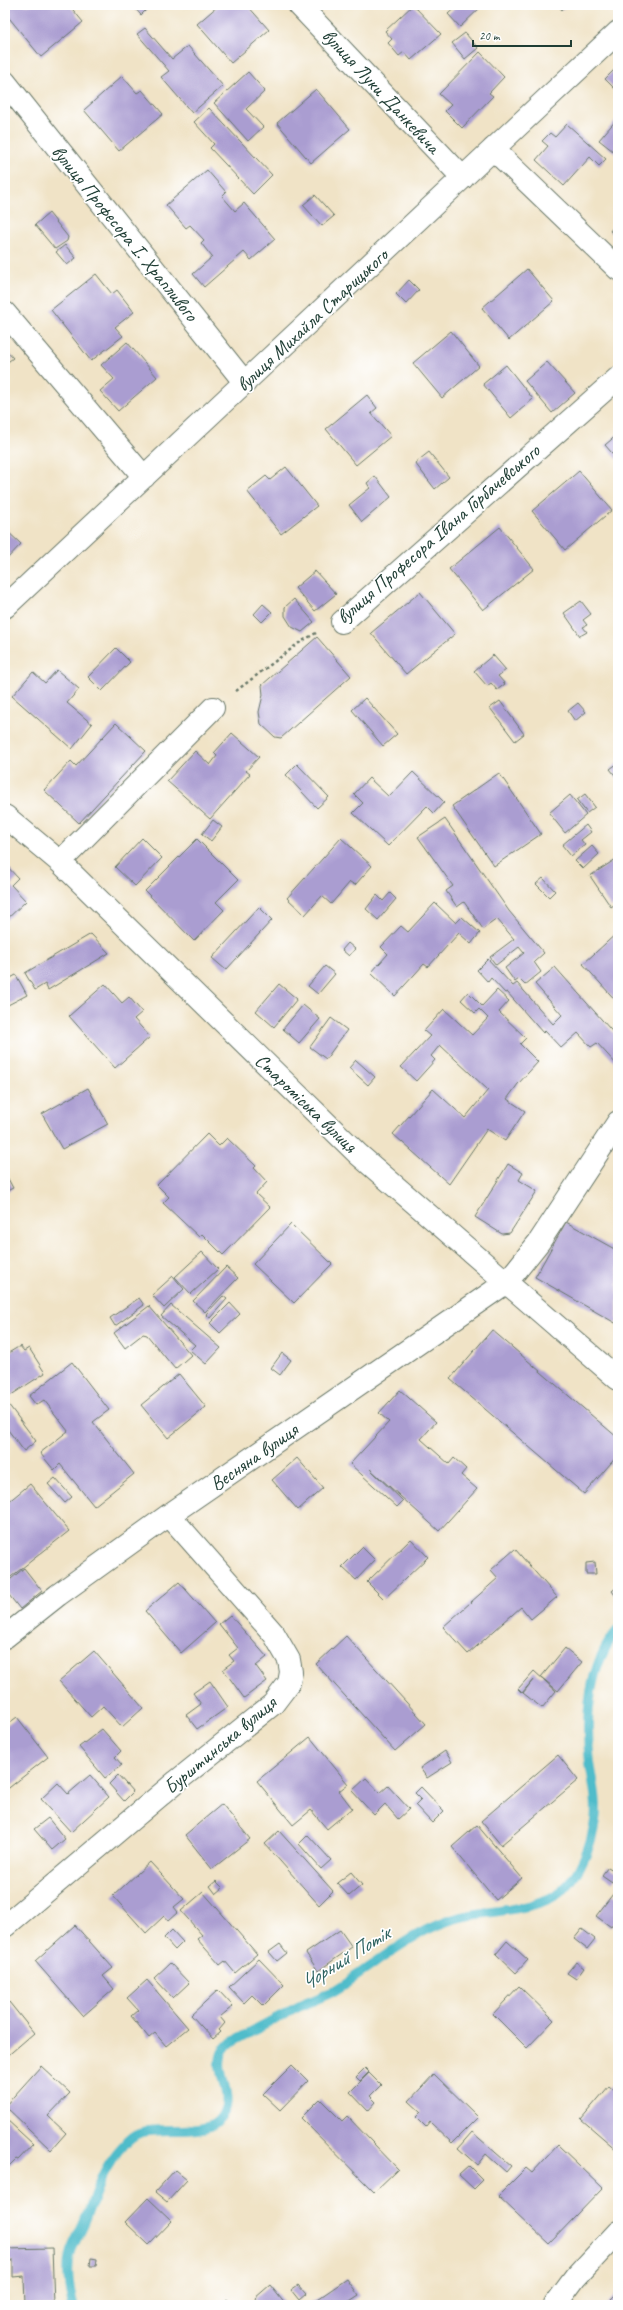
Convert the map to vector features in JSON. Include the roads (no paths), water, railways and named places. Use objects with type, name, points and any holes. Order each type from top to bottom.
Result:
[{"type":"street","name":"вулиця Луки Данкевича","points":[[299,5],[463,178]]},
{"type":"street","name":"вулиця Михайла Старицького","points":[[5,607],[618,32]]},
{"type":"street","name":"вулиця Професора І. Храпливого","points":[[5,82],[245,383]]},
{"type":"street","points":[[493,149],[618,269]]},
{"type":"street","points":[[5,313],[144,477]]},
{"type":"street","name":"вулиця Професора Івана Горбачевського","points":[[342,622],[618,378]]},
{"type":"street","points":[[60,862],[213,708]]},
{"type":"street","name":"Староміська вулиця","points":[[5,816],[60,862],[358,1154],[618,1379]]},
{"type":"street","name":"Весняна вулиця","points":[[5,1637],[58,1595],[169,1515],[507,1282],[539,1242],[618,1122]]},
{"type":"street","name":"Бурштинська вулиця","points":[[5,1926],[177,1781],[273,1704],[289,1683],[291,1672],[289,1660],[274,1634],[169,1515]]},
{"type":"street","points":[[555,2305],[574,2278],[618,2232]]},
{"type":"waterway","name":"Чорний Потік","points":[[73,2305],[70,2292],[69,2257],[104,2172],[126,2142],[139,2133],[158,2130],[192,2130],[211,2126],[218,2121],[227,2102],[220,2064],[222,2054],[227,2045],[302,2005],[332,1992],[410,1939],[426,1930],[461,1917],[515,1909],[542,1902],[554,1896],[570,1883],[580,1867],[588,1848],[596,1814],[596,1799],[590,1763],[588,1728],[591,1693],[600,1659],[618,1630]]}]
